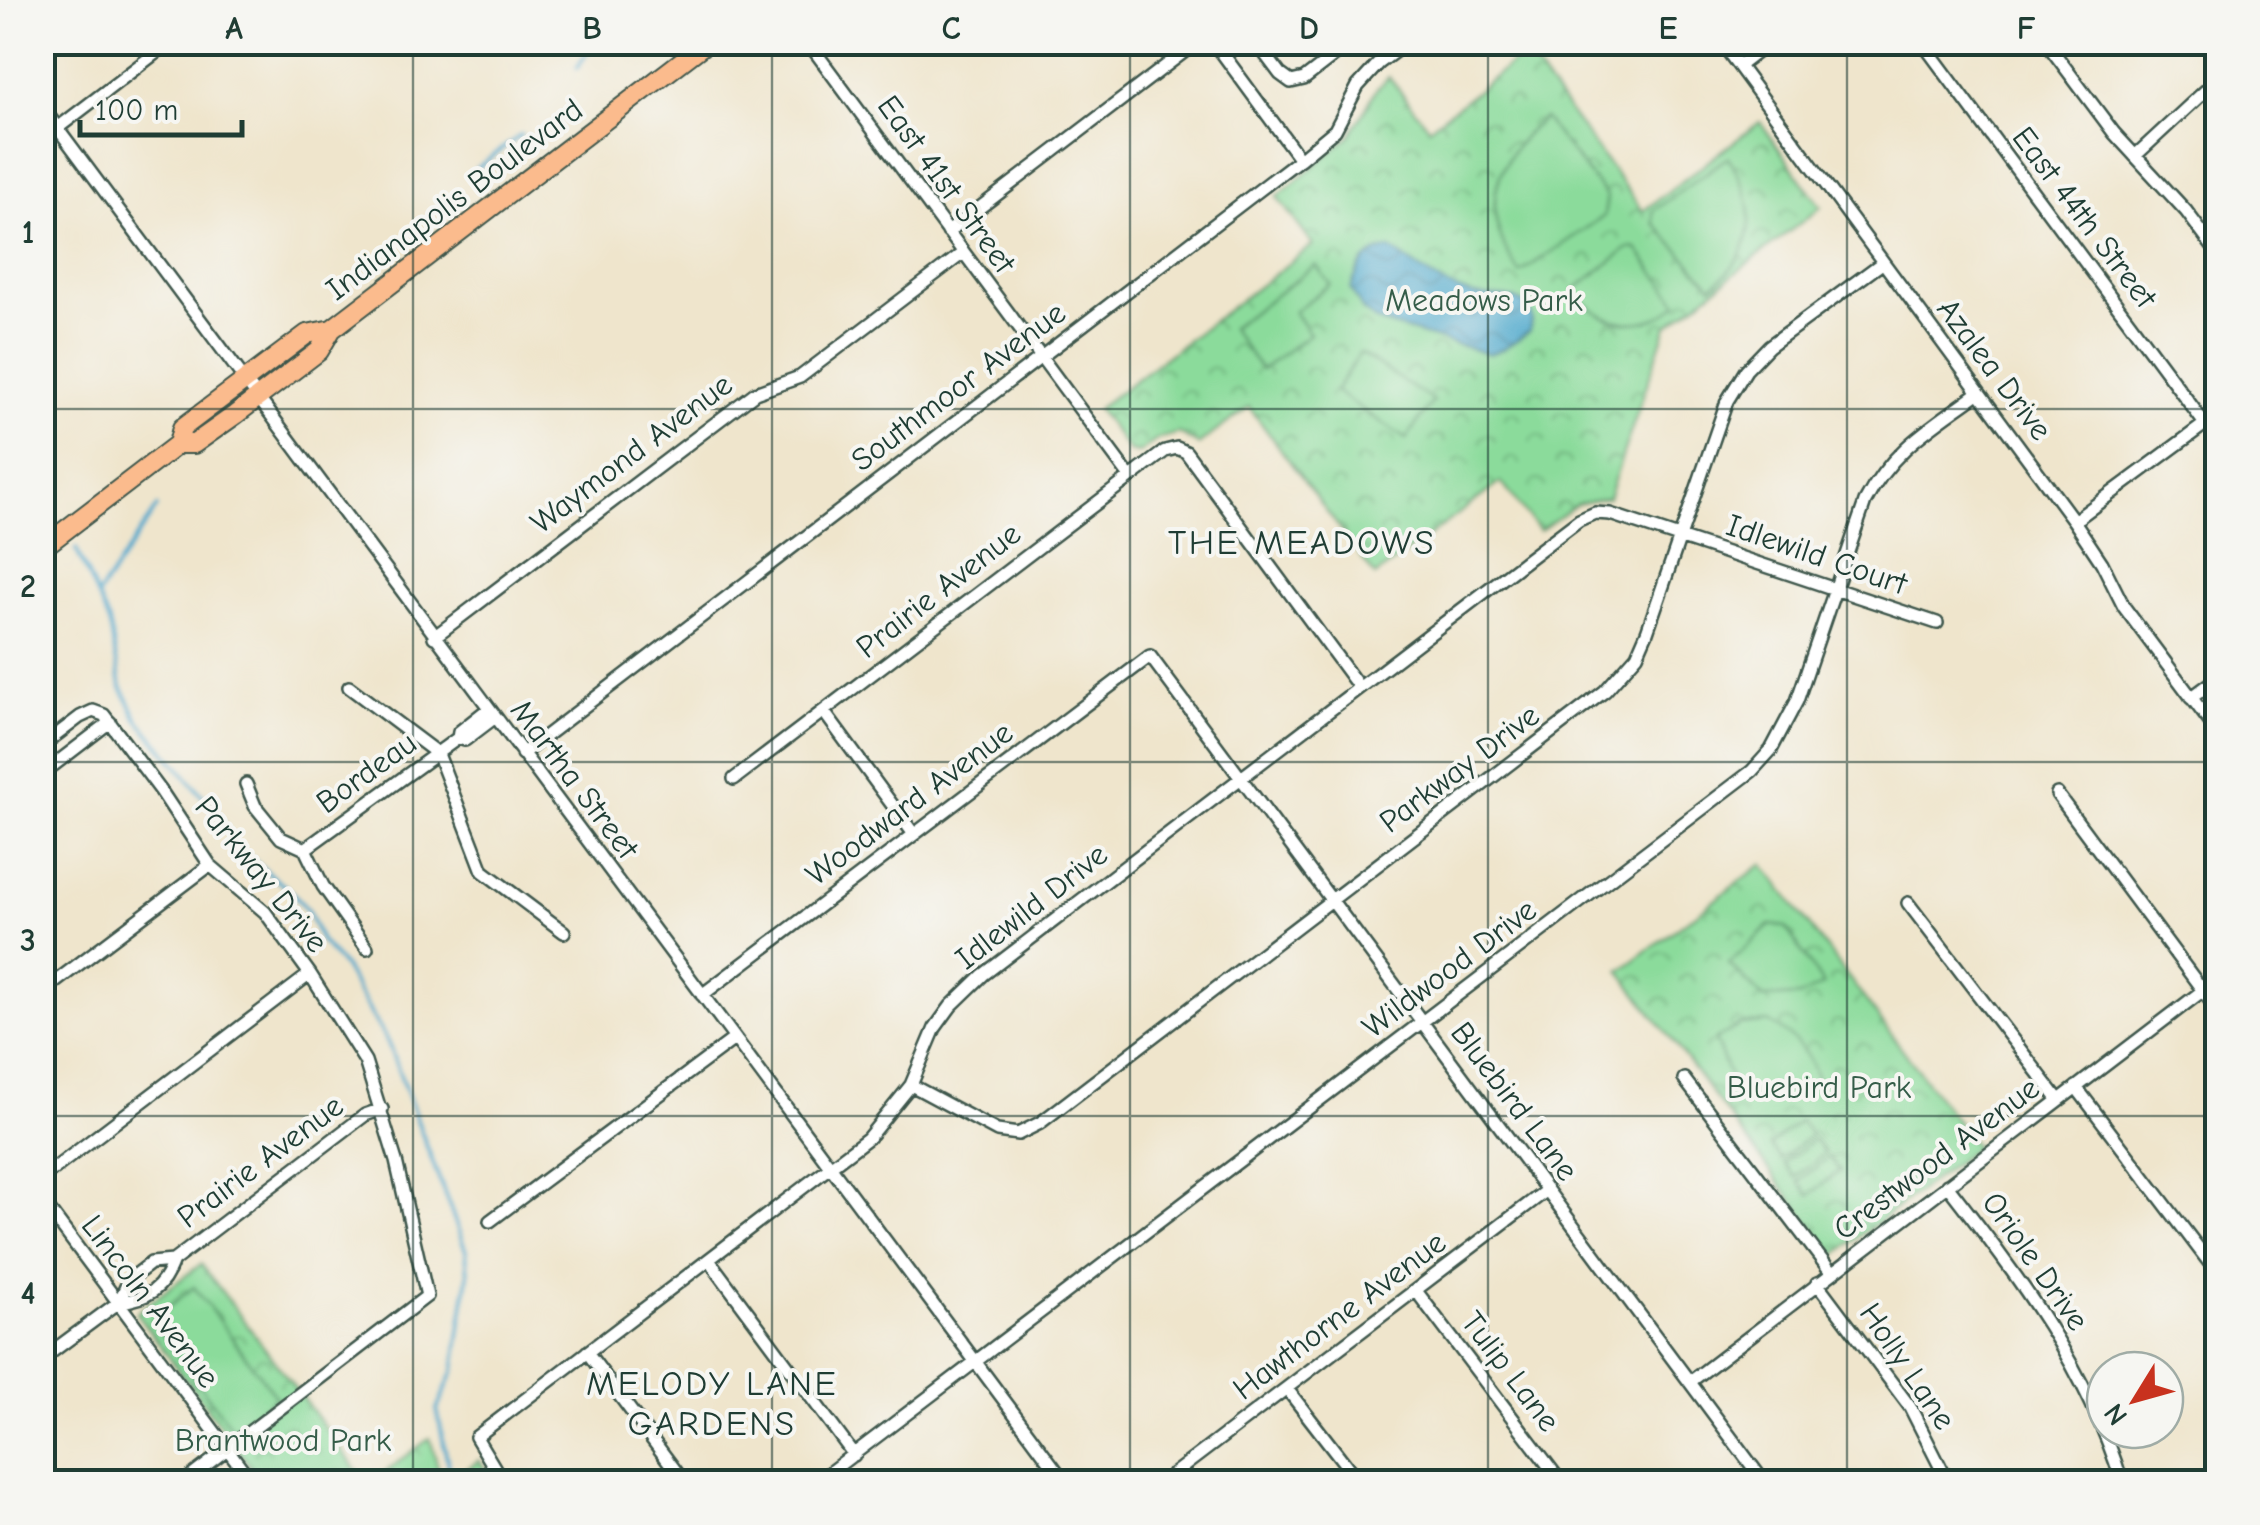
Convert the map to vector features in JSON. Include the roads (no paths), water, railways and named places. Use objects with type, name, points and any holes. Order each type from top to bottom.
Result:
[{"type":"highway","name":"Indianapolis Boulevard","points":[[42,548],[178,444],[194,444],[319,351],[332,330],[707,42]]},
{"type":"highway","name":"Indianapolis Boulevard","points":[[178,444],[182,428],[246,379],[307,334],[332,330]]},
{"type":"street","points":[[42,140],[170,42]]},
{"type":"street","name":"East 41st Street","points":[[808,42],[1130,477]]},
{"type":"street","points":[[948,232],[1197,42]]},
{"type":"street","points":[[1214,42],[1300,159]]},
{"type":"street","points":[[1256,42],[1280,74],[1291,82],[1304,79],[1352,42]]},
{"type":"street","name":"Southmoor Avenue","points":[[522,754],[1300,159],[1335,130],[1358,86],[1406,42]]},
{"type":"street","name":"Azalea Drive","points":[[1721,42],[2074,521],[2102,562],[2124,607],[2218,733]]},
{"type":"street","points":[[1739,66],[1770,42]]},
{"type":"street","name":"East 44th Street","points":[[1922,42],[2205,424],[2074,521]]},
{"type":"street","points":[[2046,42],[2218,254]]},
{"type":"street","points":[[2135,156],[2218,78]]},
{"type":"street","name":"Martha Street","points":[[42,107],[1065,1482]]},
{"type":"street","name":"Waymond Avenue","points":[[434,637],[755,393],[800,377],[963,252]]},
{"type":"street","name":"Parkway Drive","points":[[911,1085],[997,1131],[1018,1134],[1040,1123],[1605,692],[1636,655],[1647,632],[1727,401],[1746,370],[1769,346],[1882,263]]},
{"type":"street","name":"Wildwood Drive","points":[[818,1482],[1752,771],[1772,750],[1786,726],[1865,502],[1880,474],[1900,450],[1978,393]]},
{"type":"street","name":"Prairie Avenue","points":[[734,780],[1130,477],[1165,451],[1177,448],[1186,452],[1359,686]]},
{"type":"street","name":"Idlewild Drive","points":[[503,1482],[476,1437],[868,1138],[911,1085],[935,1028],[983,974],[1579,520],[1595,513],[1610,514],[1680,537]]},
{"type":"street","name":"Idlewild Court","points":[[1680,537],[1937,623]]},
{"type":"street","name":"Bluebird Lane","points":[[1150,656],[1764,1482]]},
{"type":"street","name":"Woodward Avenue","points":[[702,995],[1150,656]]},
{"type":"street","points":[[2191,698],[2218,678]]},
{"type":"street","points":[[349,687],[438,754],[483,871],[564,932]]},
{"type":"street","points":[[42,746],[93,711],[110,722],[42,774]]},
{"type":"street","points":[[824,712],[913,833]]},
{"type":"street","name":"Bordeau","points":[[305,849],[458,738],[465,740],[491,714]]},
{"type":"street","name":"Parkway Drive","points":[[110,722],[210,865],[264,912],[310,974],[365,1061],[382,1109],[427,1296],[228,1450]]},
{"type":"street","points":[[246,784],[256,806],[280,838],[305,849],[322,886],[367,948]]},
{"type":"street","points":[[2057,794],[2218,1011]]},
{"type":"street","points":[[42,992],[210,865]]},
{"type":"street","points":[[1908,904],[2058,1099]]},
{"type":"street","points":[[42,1178],[310,974]]},
{"type":"street","name":"Crestwood Avenue","points":[[1690,1382],[2218,979]]},
{"type":"street","points":[[490,1221],[734,1039]]},
{"type":"street","name":"Holly Lane","points":[[1684,1079],[1831,1272]]},
{"type":"street","points":[[2076,1087],[2218,1274]]},
{"type":"street","name":"Prairie Avenue","points":[[42,1359],[119,1302],[129,1280],[151,1263],[173,1261],[366,1114],[382,1109]]},
{"type":"street","name":"Oriole Drive","points":[[1947,1185],[2023,1282],[2063,1345],[2095,1408],[2122,1482]]},
{"type":"street","name":"Hawthorne Avenue","points":[[1163,1482],[1547,1190]]},
{"type":"street","name":"Lincoln Avenue","points":[[42,1200],[252,1482]]},
{"type":"street","points":[[709,1260],[854,1455]]},
{"type":"street","name":"Prairie Avenue","points":[[119,1302],[143,1300],[166,1282],[173,1261]]},
{"type":"street","name":"Holly Lane","points":[[1817,1284],[1910,1407],[1948,1482]]},
{"type":"street","name":"Tulip Lane","points":[[1417,1292],[1561,1482]]},
{"type":"street","points":[[587,1352],[684,1482]]},
{"type":"street","points":[[1286,1389],[1358,1482]]},
{"type":"street","points":[[184,1482],[228,1450]]},
{"type":"water","points":[[1390,249],[1451,287],[1523,303],[1531,313],[1530,331],[1489,354],[1379,322],[1363,311],[1351,290],[1364,262],[1375,253]]},
{"type":"waterway","points":[[577,68],[594,42]]},
{"type":"waterway","points":[[473,171],[521,135]]},
{"type":"waterway","points":[[42,499],[52,517]]},
{"type":"waterway","points":[[98,595],[157,507]]},
{"type":"waterway","points":[[76,549],[109,622],[121,686],[137,718],[216,812],[238,848],[293,893],[308,911],[321,941],[343,966],[388,1043],[466,1251],[468,1275],[454,1370],[437,1409],[455,1482]]},
{"type":"district","name":"THE MEADOWS","points":[[1302,542]]},
{"type":"district","name":"MELODY LANE GARDENS","points":[[712,1403]]},
{"type":"park label","name":"Meadows Park","points":[[1484,300]]},
{"type":"park label","name":"Bluebird Park","points":[[1819,1087]]},
{"type":"park label","name":"Brantwood Park","points":[[283,1440]]}]
